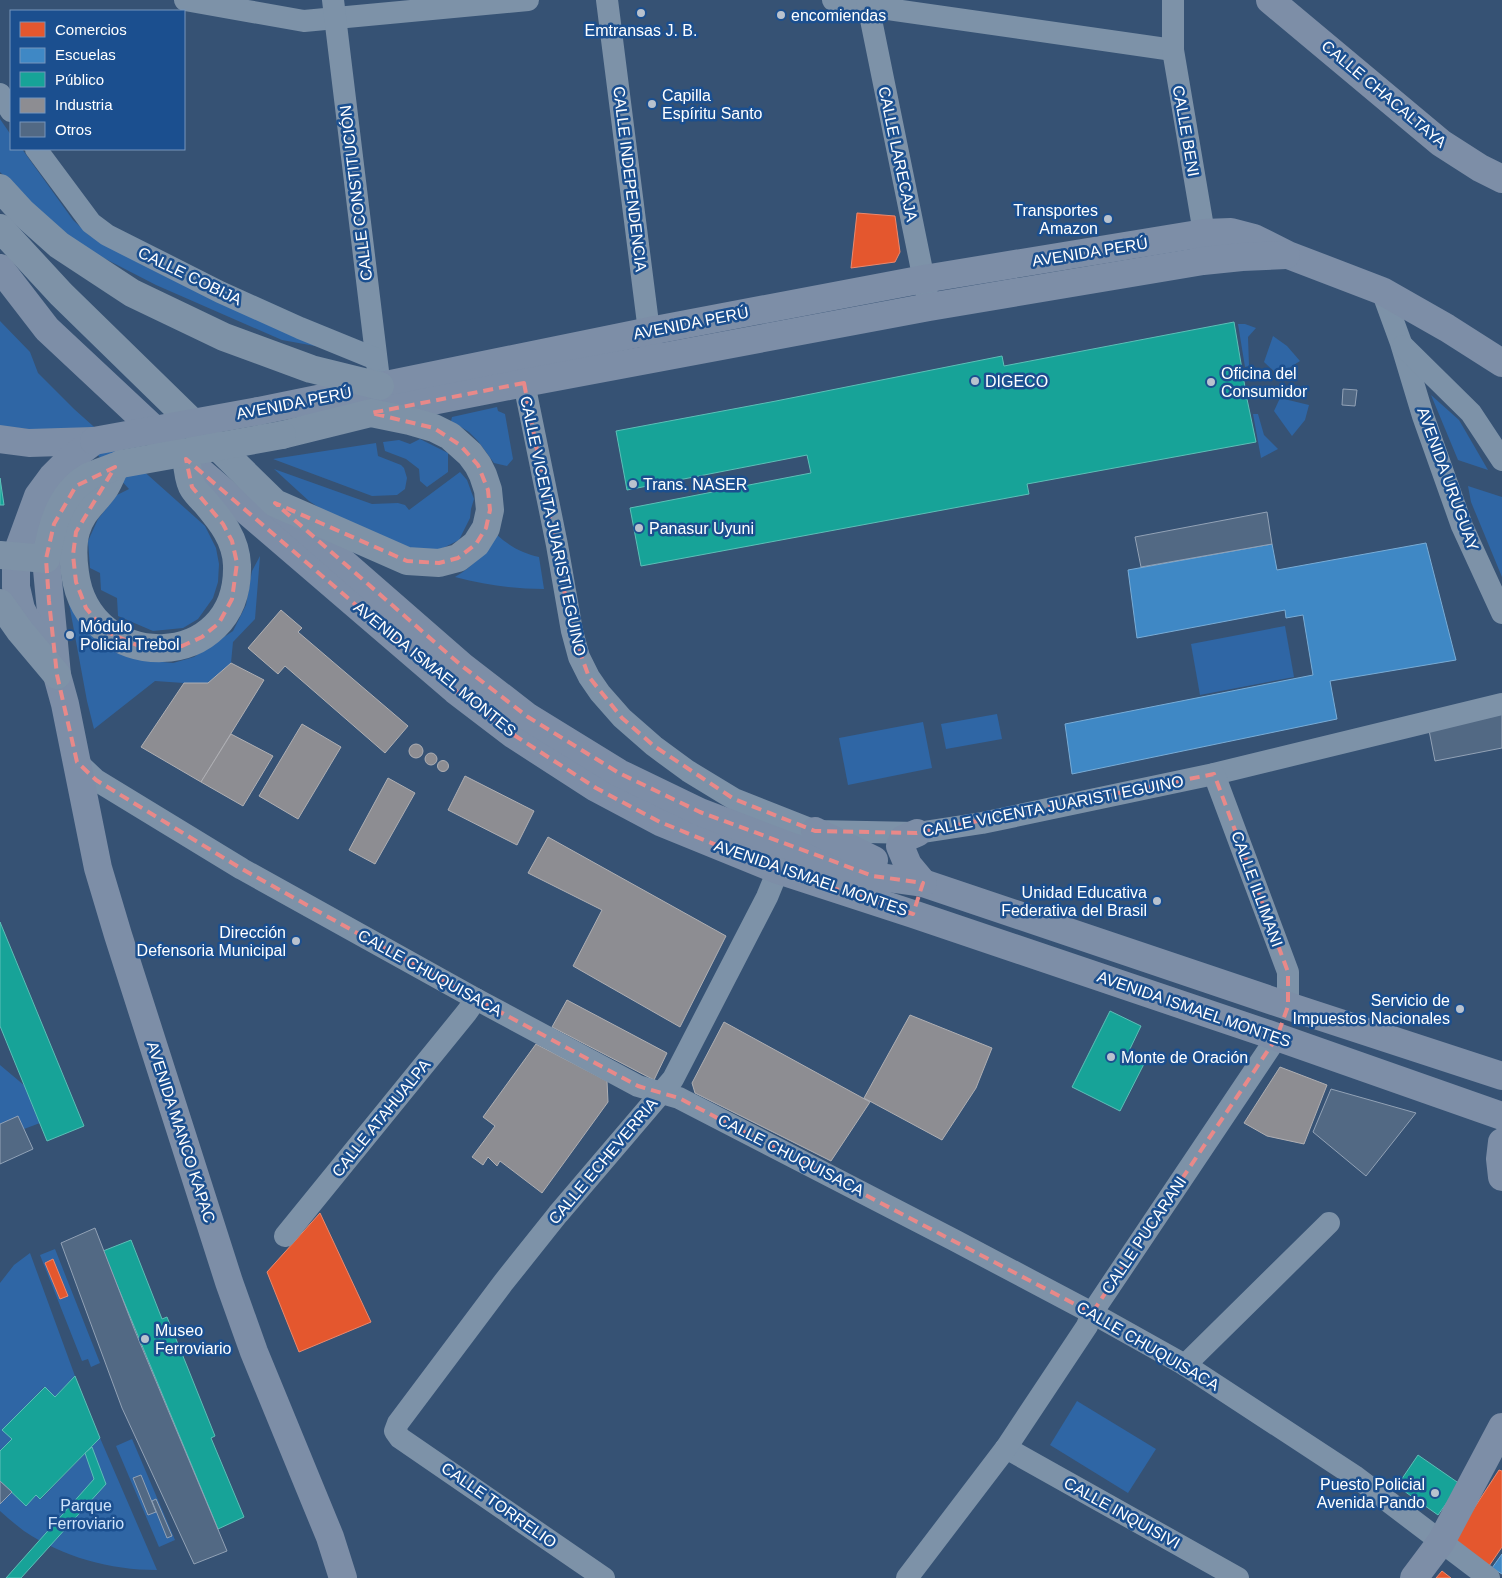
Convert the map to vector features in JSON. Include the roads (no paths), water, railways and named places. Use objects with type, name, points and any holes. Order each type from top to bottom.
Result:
[{"type":"highway","points":[[0,188],[22,212],[59,244],[132,293],[224,337],[312,369],[380,386]]},
{"type":"highway","points":[[0,228],[61,294],[275,504],[407,561],[439,563],[458,558],[476,544],[486,528],[490,510],[488,490],[483,476],[470,454],[450,436],[434,428],[371,413]]},
{"type":"highway","name":"AVENIDA PERÚ","points":[[118,466],[282,435],[371,413]]},
{"type":"highway","points":[[118,466],[106,487],[86,509],[76,532],[73,555],[76,582],[86,608],[105,631],[125,642],[141,646],[168,648],[182,646],[202,637],[219,623],[232,599],[236,580],[237,563],[232,541],[223,524],[192,487],[186,459]]},
{"type":"highway","name":"AVENIDA MANCO KAPAC","points":[[46,559],[59,511],[76,486],[89,477],[118,466]]},
{"type":"highway","points":[[8,556],[46,559]]},
{"type":"highway","points":[[0,603],[20,631],[57,675]]},
{"type":"main road","name":"CALLE CHACALTAYA","points":[[1270,0],[1441,142],[1480,168],[1502,179]]},
{"type":"main road","name":"AVENIDA PERÚ","points":[[371,413],[650,331],[924,279],[1204,233],[1231,232],[1254,238],[1288,255],[1382,291],[1502,363]]},
{"type":"main road","name":"AVENIDA PERÚ","points":[[0,439],[29,443],[94,441],[259,411],[380,386],[521,370],[653,358],[929,307],[1203,261],[1288,255]]},
{"type":"main road","points":[[0,268],[47,329]]},
{"type":"main road","points":[[0,295],[47,329]]},
{"type":"main road","name":"AVENIDA ISMAEL MONTES","points":[[47,329],[186,459],[455,690],[514,734],[596,788],[660,822],[778,870],[1277,1037],[1502,1116]]},
{"type":"main road","name":"AVENIDA MANCO KAPAC","points":[[57,675],[21,609],[8,556],[38,496],[68,462],[94,441]]},
{"type":"main road","name":"AVENIDA ISMAEL MONTES","points":[[275,504],[462,666],[528,717],[619,773],[700,812],[874,876],[923,883],[1502,1076]]},
{"type":"main road","name":"AVENIDA MANCO KAPAC","points":[[46,559],[57,675],[98,868],[228,1282],[254,1352],[330,1537],[343,1578]]},
{"type":"main road","points":[[815,831],[923,883]]},
{"type":"main road","points":[[917,833],[903,839],[900,846],[908,865],[923,883]]},
{"type":"main road","points":[[913,914],[923,883]]},
{"type":"main road","points":[[1277,1037],[1288,1006]]},
{"type":"main road","points":[[1502,1142],[1500,1159],[1502,1177]]},
{"type":"main road","points":[[1414,1578],[1441,1542],[1502,1427]]},
{"type":"street","points":[[185,0],[304,21],[334,9],[528,0]]},
{"type":"street","name":"CALLE INDEPENDENCIA","points":[[607,0],[653,358]]},
{"type":"street","points":[[833,0],[867,3],[1173,50]]},
{"type":"street","name":"CALLE BENI","points":[[1173,0],[1173,50],[1204,233],[1203,261]]},
{"type":"street","name":"CALLE LARECAJA","points":[[867,3],[929,307]]},
{"type":"street","name":"CALLE CONSTITUCIÓN","points":[[334,9],[380,386]]},
{"type":"street","points":[[0,94],[10,109]]},
{"type":"street","name":"CALLE COBIJA","points":[[37,150],[91,223],[107,235],[238,300],[376,359]]},
{"type":"street","name":"AVENIDA URUGUAY","points":[[1382,291],[1460,520],[1502,613]]},
{"type":"street","name":"AVENIDA URUGUAY","points":[[1401,343],[1472,413],[1502,460]]},
{"type":"street","name":"CALLE VICENTA JUARISTI EGUINO","points":[[521,370],[557,545],[572,631],[579,657],[589,677],[622,718],[654,746],[688,771],[734,799],[815,831],[917,833],[982,823],[1214,774],[1502,704]]},
{"type":"street","name":"CALLE CHUQUISACA","points":[[77,762],[96,780],[242,869],[476,999],[638,1086],[679,1098],[954,1240],[1185,1365],[1356,1477],[1489,1578]]},
{"type":"street","name":"CALLE ILLIMANI","points":[[1214,774],[1288,972],[1288,1006]]},
{"type":"street","name":"CALLE ECHEVERRIA","points":[[395,1431],[398,1423],[558,1214],[673,1079],[767,897],[778,870]]},
{"type":"street","name":"CALLE ATAHUALPA","points":[[285,1236],[476,999]]},
{"type":"street","name":"CALLE PUCARANI","points":[[913,1575],[1006,1448],[1087,1326],[1092,1313],[1277,1037]]},
{"type":"street","points":[[1185,1365],[1329,1223]]},
{"type":"street","name":"CALLE TORRELIO","points":[[395,1431],[400,1438],[604,1578]]},
{"type":"street","name":"CALLE INQUISIVI","points":[[1006,1448],[1238,1578]]},
{"type":"place","name":"Emtransas J. B.","points":[[641,13]]},
{"type":"place","name":"encomiendas","points":[[781,15]]},
{"type":"place","name":"Capilla Espíritu Santo","points":[[652,104]]},
{"type":"place","name":"Transportes Amazon","points":[[1108,219]]},
{"type":"place","name":"DIGECO","points":[[975,381]]},
{"type":"place","name":"Oficina del Consumidor","points":[[1211,382]]},
{"type":"place","name":"Trans. NASER","points":[[633,484]]},
{"type":"place","name":"Panasur Uyuni","points":[[639,528]]},
{"type":"place","name":"Módulo Policial Trebol","points":[[70,635]]},
{"type":"place","name":"Unidad Educativa Federativa del Brasil","points":[[1157,901]]},
{"type":"place","name":"Dirección Defensoria Municipal","points":[[296,941]]},
{"type":"place","name":"Servicio de Impuestos Nacionales","points":[[1460,1009]]},
{"type":"place","name":"Monte de Oración","points":[[1111,1057]]},
{"type":"place","name":"Museo Ferroviario","points":[[145,1339]]},
{"type":"place","name":"Puesto Policial Avenida Pando","points":[[1435,1493]]},
{"type":"park label","name":"Parque Ferroviario","points":[[86,1514]]}]
